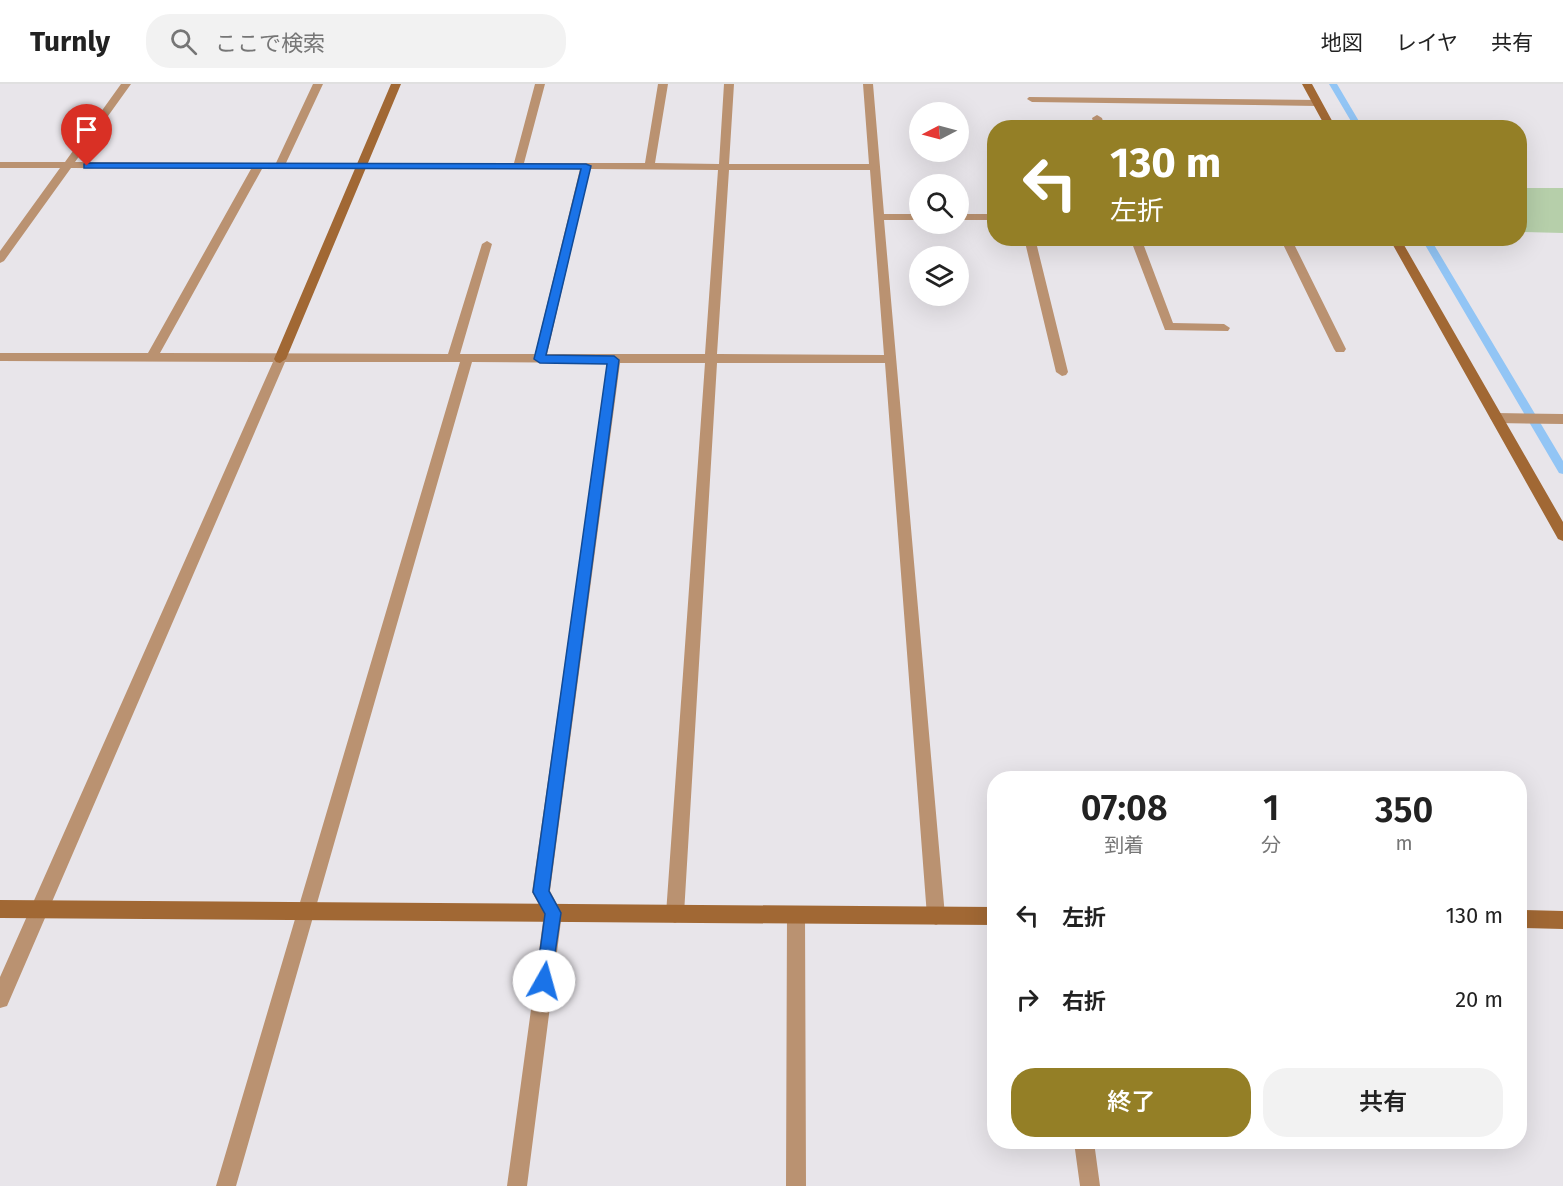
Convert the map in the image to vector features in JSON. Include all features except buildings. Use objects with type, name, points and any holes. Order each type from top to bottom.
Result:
[{"type":"street","points":[[0,259],[126,84]]},
{"type":"street","points":[[279,166],[318,84]]},
{"type":"street","points":[[0,999],[280,358],[396,84]]},
{"type":"street","points":[[518,166],[540,84]]},
{"type":"street","points":[[649,167],[663,84]]},
{"type":"street","points":[[675,914],[729,84]]},
{"type":"street","points":[[868,84],[936,916]]},
{"type":"street","points":[[1307,84],[1327,120]]},
{"type":"street","points":[[1032,99],[1317,103]]},
{"type":"street","points":[[0,165],[875,167]]},
{"type":"street","points":[[151,358],[258,166]]},
{"type":"street","points":[[540,359],[586,166]]},
{"type":"street","points":[[879,217],[909,217]]},
{"type":"street","points":[[969,217],[987,217]]},
{"type":"street","points":[[226,1186],[307,911],[460,359],[487,244]]},
{"type":"street","points":[[1031,246],[1062,372]]},
{"type":"street","points":[[1138,246],[1169,327],[1224,328]]},
{"type":"street","points":[[1289,246],[1340,349]]},
{"type":"street","points":[[1399,246],[1563,535]]},
{"type":"street","points":[[0,357],[891,359]]},
{"type":"street","points":[[517,1186],[553,913],[541,892],[614,360]]},
{"type":"street","points":[[1496,418],[1563,419]]},
{"type":"street","points":[[0,909],[987,916]]},
{"type":"street","points":[[796,915],[796,1186]]},
{"type":"street","points":[[1527,919],[1563,920]]},
{"type":"street","points":[[1085,1149],[1090,1186]]},
{"type":"green space","points":[[1527,188],[1563,188],[1563,233],[1527,232]]},
{"type":"waterway","points":[[1333,84],[1354,120]]},
{"type":"waterway","points":[[1430,246],[1563,470]]},
{"type":"route","points":[[87,166],[586,166],[540,359],[614,360],[541,892],[553,913],[544,981]]}]
